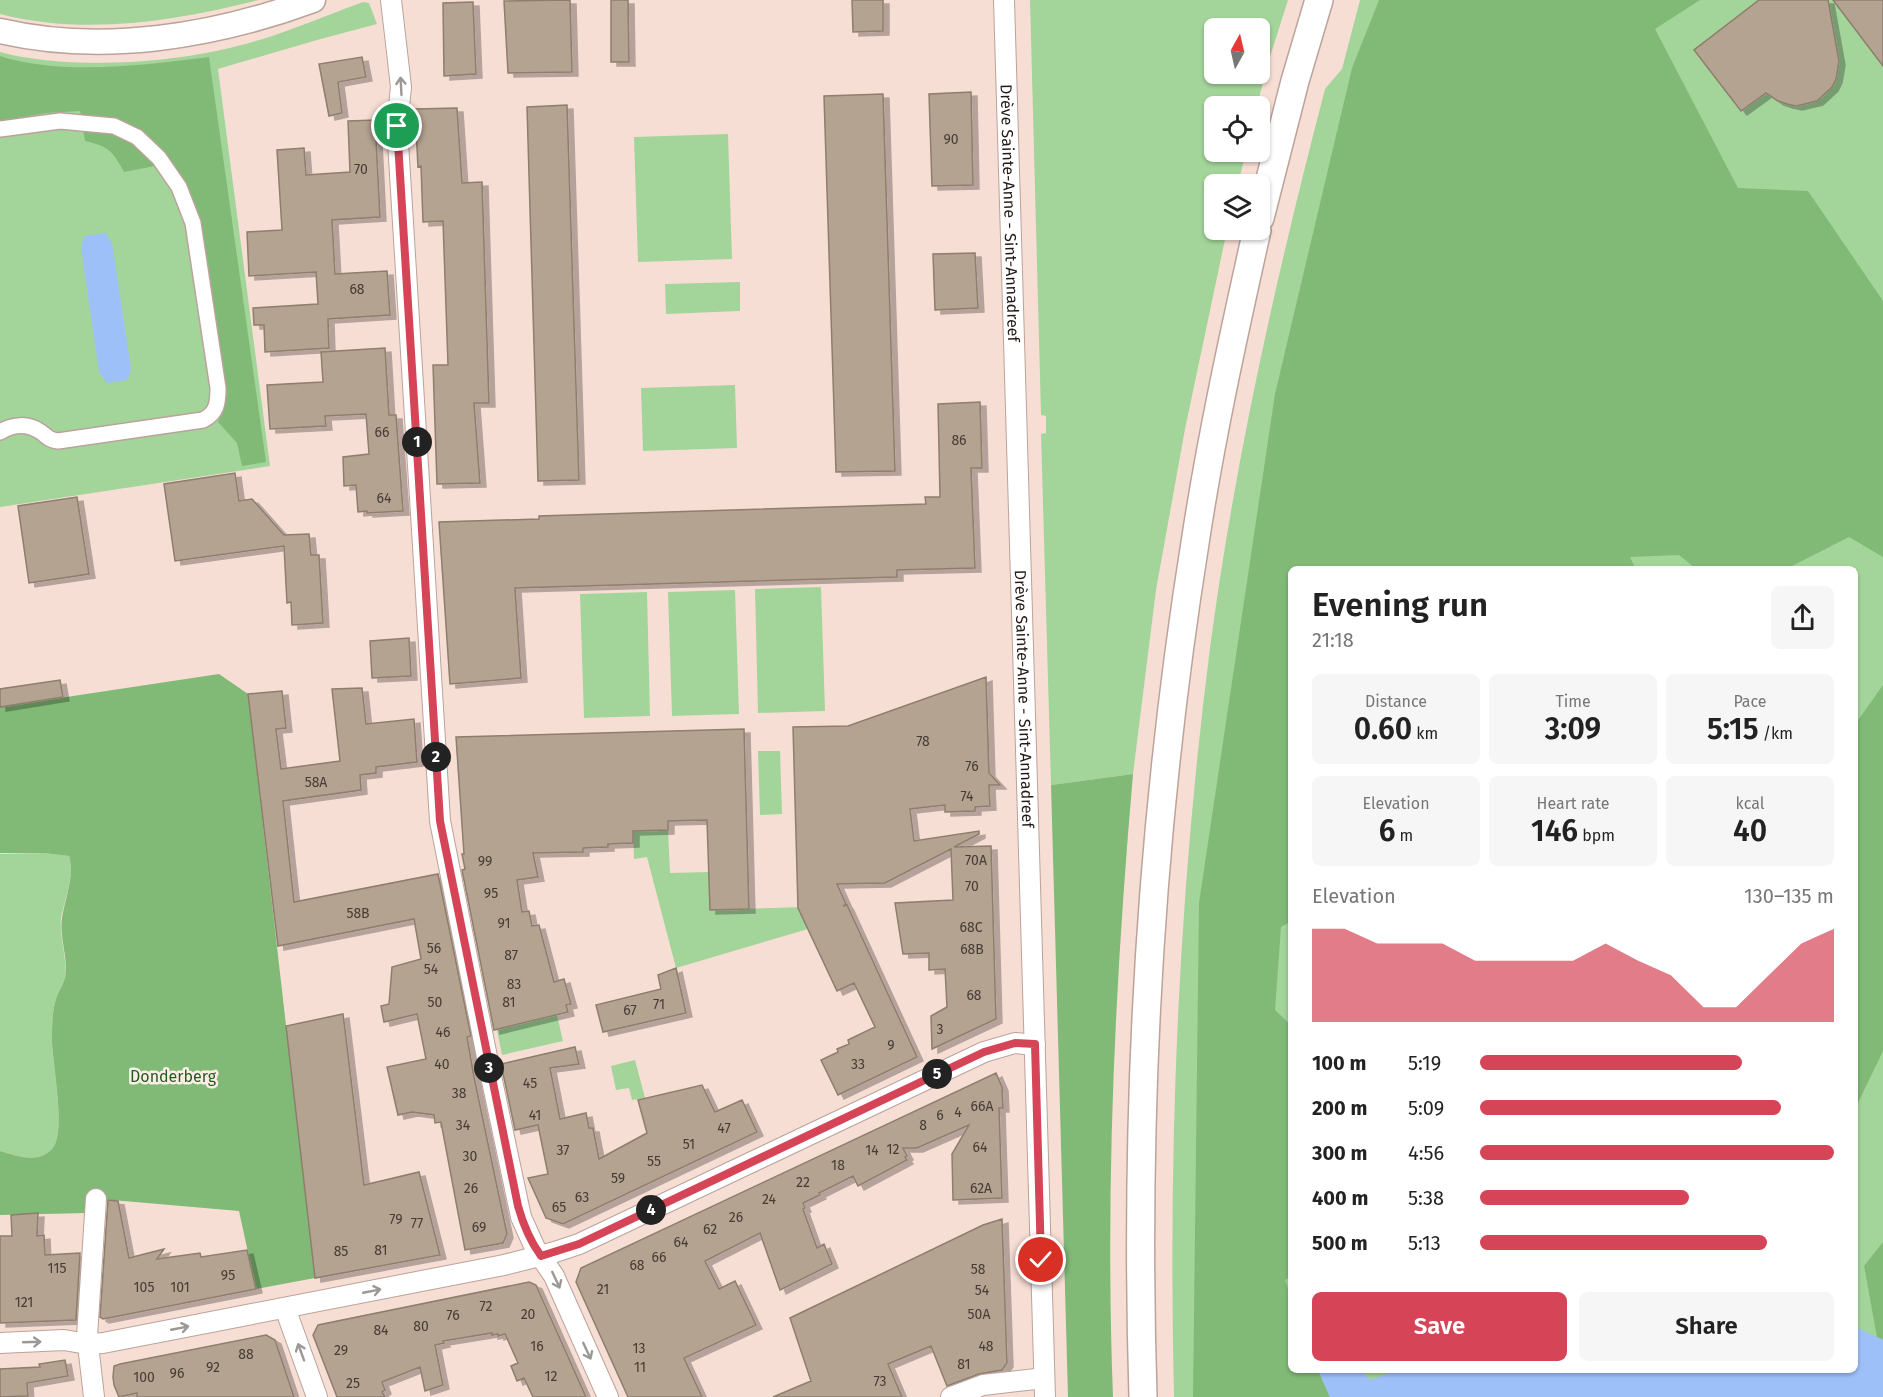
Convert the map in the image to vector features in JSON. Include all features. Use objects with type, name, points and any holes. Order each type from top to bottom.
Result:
[{"type":"main road","points":[[1270,178],[1319,0]]},
{"type":"main road","points":[[1143,1397],[1141,1229],[1143,1097],[1148,969],[1159,821],[1178,659],[1195,541],[1229,357],[1255,240]]},
{"type":"street","points":[[0,31],[25,36],[71,40],[148,39],[234,25],[282,12],[313,0]]},
{"type":"street","points":[[391,0],[401,87],[397,126],[440,821],[518,1206],[525,1227],[554,1276],[608,1397]]},
{"type":"street","name":"Drève Sainte-Anne - Sint-Annadreef","points":[[1004,0],[1045,1388]]},
{"type":"street","points":[[0,129],[60,120],[95,123],[125,130],[150,147],[179,187],[193,223],[218,388],[218,402],[215,411],[203,420],[58,441],[49,440],[34,428],[24,426],[14,426],[0,432]]},
{"type":"street","points":[[0,1343],[64,1340],[87,1344],[123,1340],[541,1256],[579,1244],[984,1052],[1015,1043],[1035,1044]]},
{"type":"street","points":[[94,1397],[87,1344],[96,1199]]},
{"type":"street","points":[[285,1308],[317,1397]]},
{"type":"street","points":[[951,1397],[983,1385],[1045,1388]]},
{"type":"green space","points":[[0,0],[259,0],[163,19],[98,25],[32,21],[0,14]]},
{"type":"green space","points":[[1030,0],[1288,0],[1270,57],[1270,18],[1204,18],[1204,84],[1263,84],[1260,96],[1204,96],[1204,162],[1244,162],[1240,174],[1204,174],[1204,240],[1225,240],[1185,429],[1156,590],[1133,774],[1051,785],[1041,434],[1046,433],[1046,416],[1041,415]]},
{"type":"green space","points":[[1360,0],[1883,0],[1883,1397],[1174,1397],[1174,1115],[1183,928],[1199,741],[1220,577],[1245,437],[1290,227],[1325,89],[1342,69]]},
{"type":"green space","points":[[1379,0],[1700,0],[1655,29],[1738,188],[1808,191],[1883,301],[1883,557],[1849,537],[1792,566],[1693,566],[1679,555],[1630,557],[1634,566],[1288,566],[1288,923],[1281,927],[1275,1010],[1288,1022],[1288,1278],[1285,1280],[1288,1289],[1288,1373],[1319,1373],[1330,1397],[1193,1397],[1199,903],[1275,394],[1352,68]]},
{"type":"green space","points":[[363,2],[369,3],[377,24],[218,69],[270,466],[0,507],[0,52],[27,58],[87,63],[150,61],[181,57],[253,42]]},
{"type":"green space","points":[[0,56],[50,66],[76,67],[158,63],[209,57],[266,462],[242,466],[237,443],[218,422],[224,408],[227,391],[200,221],[192,197],[181,176],[170,163],[124,172],[109,150],[85,141],[80,111],[46,113],[0,121]]},
{"type":"green space","points":[[728,134],[732,259],[638,262],[634,137]]},
{"type":"green space","points":[[740,282],[740,311],[666,314],[665,284]]},
{"type":"green space","points":[[735,385],[737,448],[643,451],[641,388]]},
{"type":"green space","points":[[821,587],[825,711],[758,713],[755,589]]},
{"type":"green space","points":[[735,590],[739,714],[672,716],[668,592]]},
{"type":"green space","points":[[647,592],[650,716],[584,718],[580,594]]},
{"type":"green space","name":"Donderberg","points":[[219,674],[248,694],[315,1278],[256,1289],[239,1211],[89,1198],[88,1213],[0,1215],[0,1151],[20,1157],[34,1158],[46,1154],[56,1141],[59,1114],[52,1025],[57,996],[66,971],[61,925],[71,864],[69,856],[43,853],[0,853],[0,707]]},
{"type":"green space","points":[[1883,685],[1883,1051],[1858,1103],[1858,720]]},
{"type":"green space","points":[[758,751],[780,751],[782,814],[760,815]]},
{"type":"green space","points":[[1133,774],[1121,929],[1113,1085],[1110,1241],[1113,1397],[1068,1397],[1051,785]]},
{"type":"green space","points":[[668,830],[670,873],[709,872],[710,910],[837,906],[808,929],[676,968],[647,857],[634,859],[633,831]]},
{"type":"green space","points":[[43,853],[69,856],[71,864],[61,918],[65,978],[56,999],[52,1025],[59,1114],[56,1141],[52,1149],[46,1154],[27,1158],[0,1151],[0,854]]},
{"type":"green space","points":[[557,1015],[563,1041],[502,1055],[497,1030]]},
{"type":"green space","points":[[635,1060],[645,1098],[632,1100],[629,1088],[616,1090],[611,1066]]},
{"type":"green space","points":[[1883,1242],[1883,1340],[1877,1337],[1864,1266]]},
{"type":"water","points":[[106,233],[112,243],[131,368],[128,380],[107,383],[99,372],[81,248],[84,236]]},
{"type":"water","points":[[1858,1328],[1883,1340],[1883,1397],[1330,1397],[1319,1373],[1363,1373],[1371,1380],[1389,1373],[1858,1373]]},
{"type":"building","points":[[570,0],[572,72],[508,73],[504,1]]},
{"type":"building","points":[[611,0],[628,0],[629,62],[611,62]]},
{"type":"building","points":[[852,0],[883,0],[883,31],[853,32]]},
{"type":"building","points":[[1759,0],[1828,0],[1839,61],[1832,87],[1817,101],[1796,106],[1778,101],[1766,93],[1741,111],[1694,50]]},
{"type":"building","points":[[1833,0],[1883,0],[1883,66]]},
{"type":"building","points":[[473,2],[476,74],[444,76],[443,3]]},
{"type":"building","points":[[362,57],[366,77],[338,82],[342,113],[329,116],[319,64]]},
{"type":"building","points":[[971,92],[973,185],[932,186],[929,94]]},
{"type":"building","points":[[883,94],[895,471],[836,472],[824,96]]},
{"type":"building","points":[[567,105],[579,480],[538,481],[527,107]]},
{"type":"building","points":[[457,108],[462,183],[482,182],[489,403],[474,403],[480,483],[437,484],[433,365],[448,365],[443,221],[423,222],[421,166],[418,167],[415,109]]},
{"type":"building","points":[[375,120],[380,217],[332,220],[335,274],[387,271],[390,315],[328,319],[329,348],[265,352],[264,325],[254,325],[253,308],[318,304],[316,272],[249,276],[247,232],[282,230],[277,150],[304,148],[306,175],[350,172],[348,121]]},
{"type":"building","points":[[975,253],[978,308],[935,310],[933,254]]},
{"type":"building","points":[[385,348],[389,415],[396,415],[403,511],[358,512],[356,485],[344,486],[343,457],[369,454],[366,414],[325,416],[326,426],[270,429],[267,385],[323,382],[321,352]]},
{"type":"building","points":[[980,402],[982,468],[971,468],[975,568],[897,570],[897,577],[515,588],[521,678],[450,684],[439,522],[539,519],[539,516],[926,504],[925,497],[940,497],[938,404]]},
{"type":"building","points":[[235,473],[239,501],[252,499],[284,535],[309,534],[311,555],[319,555],[323,623],[292,625],[291,602],[287,603],[284,546],[175,561],[164,484]]},
{"type":"building","points":[[77,497],[89,574],[29,583],[18,506]]},
{"type":"building","points":[[409,638],[411,676],[372,678],[370,641]]},
{"type":"building","points":[[986,677],[989,773],[1000,785],[989,785],[990,806],[975,807],[975,811],[945,812],[945,805],[910,809],[914,841],[979,831],[979,834],[954,847],[991,846],[996,1019],[932,1049],[931,1016],[947,1007],[945,969],[929,970],[929,953],[903,954],[895,903],[953,900],[951,849],[885,883],[837,884],[846,904],[843,906],[847,905],[917,1057],[838,1095],[821,1060],[849,1044],[848,1040],[875,1027],[854,983],[837,991],[798,908],[793,727],[848,726]]},
{"type":"building","points":[[60,680],[63,697],[0,707],[0,689]]},
{"type":"building","points":[[362,688],[366,724],[414,719],[417,762],[376,767],[376,773],[360,775],[361,790],[283,801],[294,902],[438,874],[471,1036],[467,1037],[474,1077],[507,1234],[503,1243],[465,1250],[441,1122],[435,1123],[434,1115],[412,1112],[398,1115],[387,1067],[426,1059],[417,1014],[384,1022],[381,1006],[389,1004],[392,967],[421,959],[414,919],[278,946],[248,694],[282,691],[286,728],[276,729],[281,769],[340,761],[332,689]]},
{"type":"building","points":[[744,729],[749,909],[710,910],[707,820],[668,821],[668,830],[633,831],[633,843],[583,848],[583,852],[533,853],[538,877],[517,880],[522,912],[529,911],[532,926],[539,925],[554,982],[564,979],[571,1004],[566,1005],[568,1012],[494,1030],[462,870],[465,869],[462,854],[464,854],[456,737]]},
{"type":"building","points":[[676,968],[686,1013],[603,1032],[596,1005],[661,989],[658,975]]},
{"type":"building","points":[[343,1014],[364,1185],[419,1172],[440,1255],[315,1278],[286,1026]]},
{"type":"building","points":[[575,1047],[579,1064],[550,1068],[560,1119],[586,1113],[589,1128],[593,1128],[599,1159],[647,1133],[638,1100],[702,1085],[715,1112],[742,1100],[757,1132],[563,1224],[546,1218],[528,1178],[548,1174],[538,1125],[515,1130],[501,1064]]},
{"type":"building","points":[[996,1073],[1002,1087],[1003,1108],[999,1108],[1002,1198],[953,1200],[952,1154],[969,1125],[917,1148],[903,1148],[907,1160],[858,1186],[853,1176],[803,1203],[817,1248],[824,1244],[832,1264],[780,1290],[760,1233],[705,1261],[719,1289],[735,1281],[756,1325],[684,1358],[702,1397],[628,1397],[576,1282],[581,1268]]},
{"type":"building","points":[[108,1200],[118,1201],[129,1258],[164,1249],[157,1259],[200,1253],[201,1257],[247,1250],[256,1289],[103,1319],[100,1317]]},
{"type":"building","points":[[38,1213],[37,1236],[44,1235],[45,1255],[80,1253],[76,1320],[0,1323],[0,1236],[12,1236],[11,1215]]},
{"type":"building","points":[[1002,1219],[1007,1363],[1002,1370],[979,1374],[947,1386],[931,1346],[888,1364],[902,1397],[773,1397],[811,1381],[790,1318],[983,1225]]},
{"type":"building","points":[[529,1282],[536,1285],[586,1397],[533,1397],[524,1378],[517,1381],[511,1366],[518,1363],[505,1334],[498,1336],[492,1333],[443,1341],[444,1343],[435,1345],[443,1385],[425,1391],[420,1367],[382,1382],[385,1390],[382,1392],[385,1397],[337,1397],[313,1335],[318,1325]]},
{"type":"building","points":[[266,1335],[275,1340],[294,1397],[137,1397],[137,1393],[119,1397],[114,1385],[114,1366],[120,1364]]},
{"type":"building","points":[[65,1360],[68,1376],[27,1383],[28,1396],[0,1397],[0,1369],[40,1367],[39,1364]]},
{"type":"route","points":[[397,126],[440,821],[518,1206],[535,1248],[541,1256],[579,1244],[984,1052],[1015,1043],[1035,1044],[1041,1260]]}]
